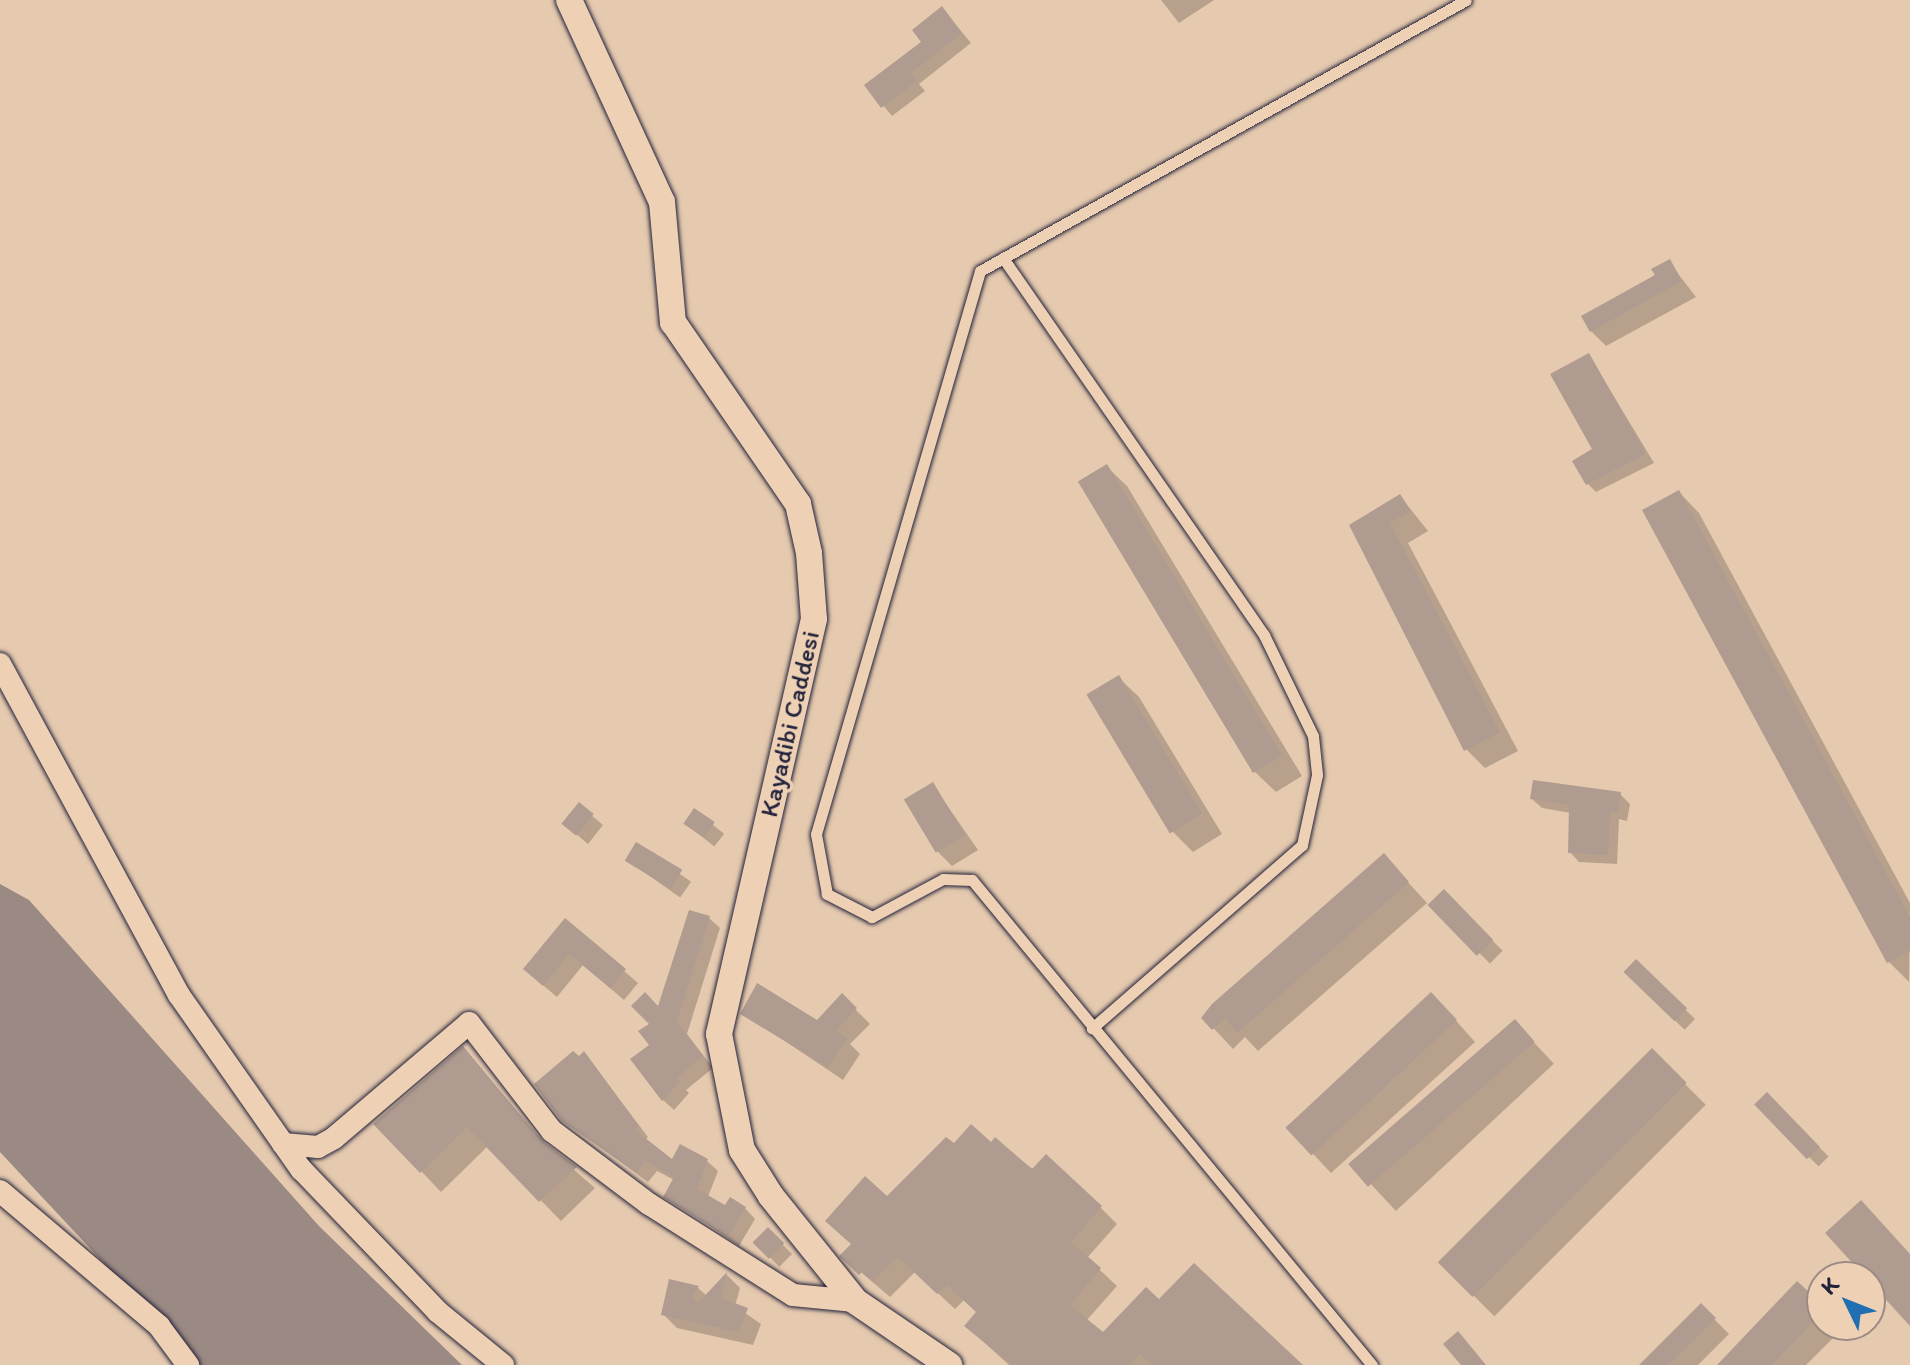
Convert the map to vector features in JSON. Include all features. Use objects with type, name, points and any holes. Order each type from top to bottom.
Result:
[{"type":"street","name":"Kayadibi Caddesi","points":[[569,0],[662,202],[673,322],[798,504],[814,619],[719,1034],[742,1150],[771,1196],[855,1301],[949,1365]]},
{"type":"street","points":[[0,664],[179,995],[283,1144],[301,1169],[438,1312],[503,1365]]},
{"type":"street","points":[[283,1144],[318,1147],[334,1138],[469,1023],[552,1131],[649,1204],[793,1295],[855,1301]]},
{"type":"street","points":[[0,1191],[159,1326],[188,1365]]},
{"type":"lane","points":[[1372,1365],[972,880],[943,879],[872,917],[827,894],[816,834],[980,271],[1466,0]]},
{"type":"lane","points":[[1003,258],[1264,635],[1313,736],[1317,775],[1302,845],[1092,1028]]},
{"type":"shaded area","points":[[0,884],[29,900],[319,1226],[462,1365],[199,1365],[0,1152]]},
{"type":"building","points":[[942,6],[962,33],[911,73],[917,81],[881,108],[864,85],[921,42],[912,30]]},
{"type":"building","points":[[1670,259],[1682,281],[1590,332],[1581,316],[1655,275],[1651,269]]},
{"type":"building","points":[[1589,353],[1646,454],[1586,485],[1572,461],[1592,449],[1550,374]]},
{"type":"building","points":[[1107,464],[1282,755],[1253,773],[1078,482]]},
{"type":"building","points":[[1679,490],[1910,917],[1910,951],[1887,963],[1642,510]]},
{"type":"building","points":[[1400,494],[1411,511],[1390,523],[1500,732],[1464,751],[1349,525]]},
{"type":"building","points":[[1119,675],[1202,814],[1170,833],[1086,695]]},
{"type":"building","points":[[1533,780],[1621,792],[1618,812],[1610,811],[1608,855],[1568,853],[1569,805],[1530,799]]},
{"type":"building","points":[[933,782],[965,835],[936,853],[904,800]]},
{"type":"building","points":[[579,802],[594,814],[576,836],[561,824]]},
{"type":"building","points":[[694,808],[715,822],[704,838],[683,824]]},
{"type":"building","points":[[636,842],[682,870],[671,889],[625,861]]},
{"type":"building","points":[[1384,853],[1409,882],[1237,1033],[1225,1018],[1212,1030],[1201,1018],[1212,1004]]},
{"type":"building","points":[[1444,889],[1493,940],[1477,956],[1427,905]]},
{"type":"building","points":[[689,910],[710,916],[677,1021],[703,1056],[677,1078],[680,1081],[662,1101],[630,1059],[649,1045],[638,1031],[649,1024],[631,1006],[645,992],[658,1006]]},
{"type":"building","points":[[565,918],[626,969],[610,988],[569,954],[543,986],[523,969]]},
{"type":"building","points":[[1636,959],[1687,1008],[1675,1021],[1623,972]]},
{"type":"building","points":[[757,983],[817,1020],[842,993],[857,1008],[836,1031],[847,1038],[828,1067],[740,1014]]},
{"type":"building","points":[[1431,992],[1457,1020],[1311,1156],[1285,1128]]},
{"type":"building","points":[[1515,1019],[1535,1042],[1368,1187],[1348,1164]]},
{"type":"building","points":[[463,1046],[541,1140],[577,1167],[539,1202],[467,1127],[420,1173],[373,1124]]},
{"type":"building","points":[[1652,1048],[1687,1083],[1472,1297],[1438,1262]]},
{"type":"building","points":[[573,1051],[579,1056],[584,1051],[639,1126],[635,1130],[672,1159],[680,1144],[708,1159],[697,1189],[725,1205],[730,1197],[746,1207],[728,1237],[663,1197],[674,1177],[645,1161],[637,1173],[562,1121],[534,1084]]},
{"type":"building","points":[[1767,1092],[1820,1147],[1807,1159],[1754,1105]]},
{"type":"building","points":[[971,1124],[991,1142],[995,1137],[1032,1169],[1046,1154],[1102,1206],[1071,1242],[1101,1268],[1070,1305],[1103,1332],[1146,1287],[1159,1299],[1194,1263],[1303,1365],[1152,1365],[1140,1354],[1130,1365],[1012,1365],[964,1326],[976,1312],[947,1285],[937,1294],[898,1257],[872,1281],[862,1272],[859,1275],[839,1256],[851,1244],[825,1221],[865,1176],[887,1196],[946,1137],[954,1143]]},
{"type":"building","points":[[1861,1200],[1910,1254],[1910,1326],[1886,1300],[1886,1261],[1851,1261],[1825,1233]]},
{"type":"building","points":[[768,1227],[784,1243],[769,1259],[752,1243]]},
{"type":"building","points":[[727,1272],[721,1298],[748,1308],[739,1332],[661,1315],[669,1279],[699,1286],[692,1298],[698,1303]]},
{"type":"building","points":[[1797,1281],[1806,1289],[1806,1329],[1772,1365],[1717,1365]]},
{"type":"building","points":[[1701,1303],[1716,1318],[1668,1365],[1639,1365]]},
{"type":"building","points":[[1458,1331],[1486,1365],[1461,1365],[1443,1344]]}]
